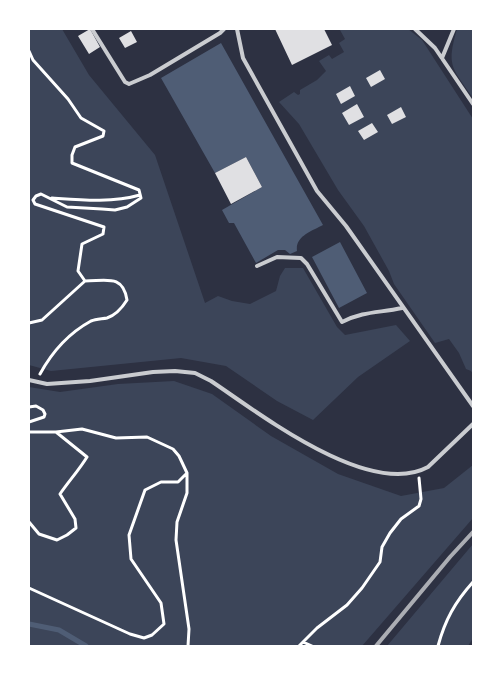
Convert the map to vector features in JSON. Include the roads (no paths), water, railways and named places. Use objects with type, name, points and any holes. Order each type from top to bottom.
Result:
[{"type":"lane","points":[[92,29],[124,82],[129,84],[150,75],[224,29]]},
{"type":"lane","points":[[237,29],[243,58],[317,191],[346,226],[402,308],[473,406]]},
{"type":"lane","points":[[416,29],[429,41],[442,58],[473,104]]},
{"type":"lane","points":[[442,58],[454,29]]},
{"type":"lane","points":[[257,266],[277,257],[301,258],[307,264],[342,322],[367,312],[386,312],[402,308]]},
{"type":"lane","points":[[29,380],[47,384],[90,381],[152,372],[174,371],[195,373],[211,381],[302,441],[337,459],[375,472],[400,475],[419,472],[428,467],[473,424]]},
{"type":"waterway","points":[[29,624],[59,630],[86,646]]},
{"type":"railway","points":[[376,646],[473,532]]}]
